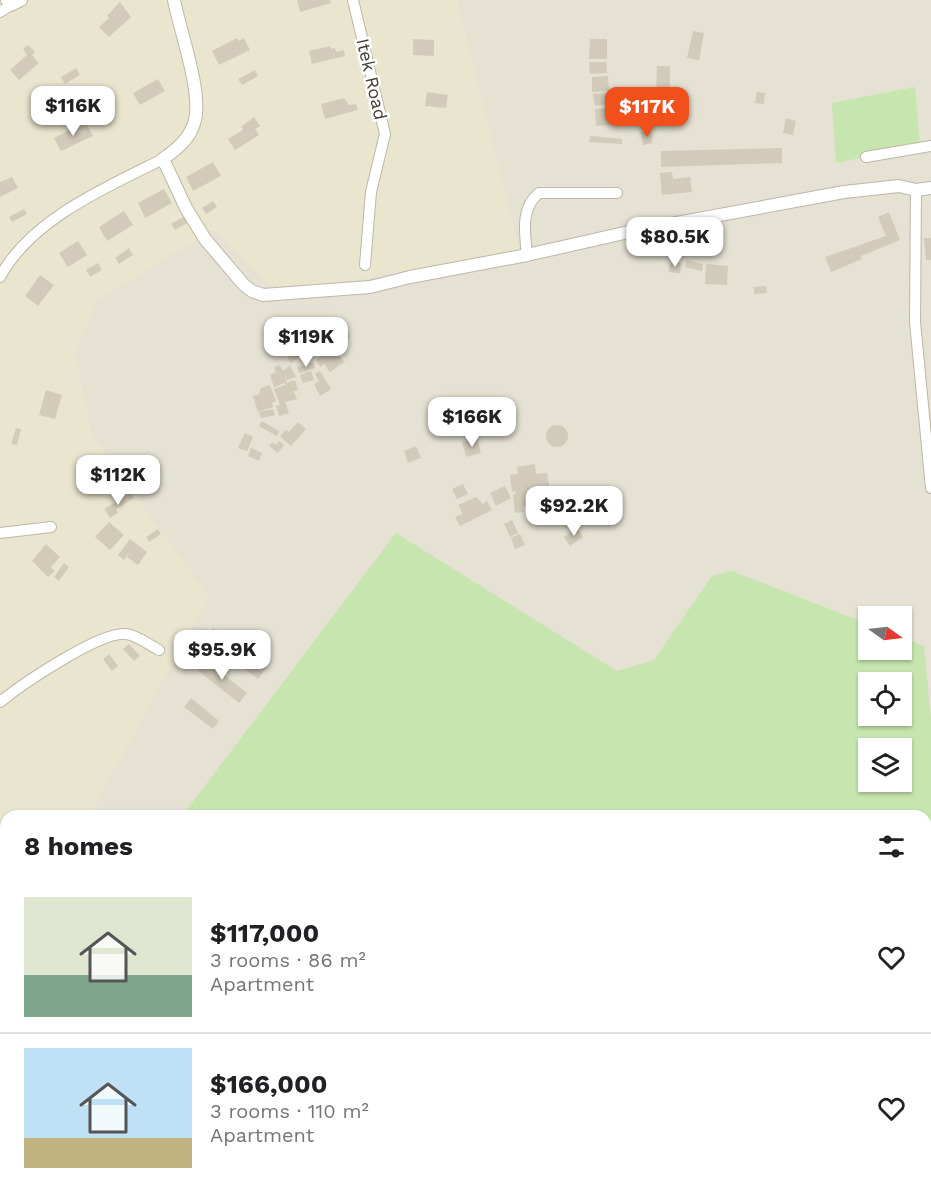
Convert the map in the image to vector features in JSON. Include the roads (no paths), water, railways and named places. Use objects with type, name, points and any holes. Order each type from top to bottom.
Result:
[{"type":"street","points":[[0,277],[38,232],[72,206],[163,159],[178,148],[189,134],[195,120],[196,105],[174,0]]},
{"type":"street","name":"Itek Road","points":[[353,0],[385,134],[370,192],[364,265]]},
{"type":"street","points":[[866,157],[931,146]]},
{"type":"street","points":[[163,159],[186,208],[205,239],[244,285],[263,295],[370,286],[633,231],[844,192],[899,186],[916,190],[931,188]]},
{"type":"street","points":[[916,190],[915,322],[927,401],[931,488]]},
{"type":"street","points":[[527,255],[526,209],[539,193],[617,193]]},
{"type":"street","points":[[0,533],[51,527]]},
{"type":"street","points":[[0,702],[17,688],[66,658],[90,645],[119,634],[127,634],[159,650]]}]
